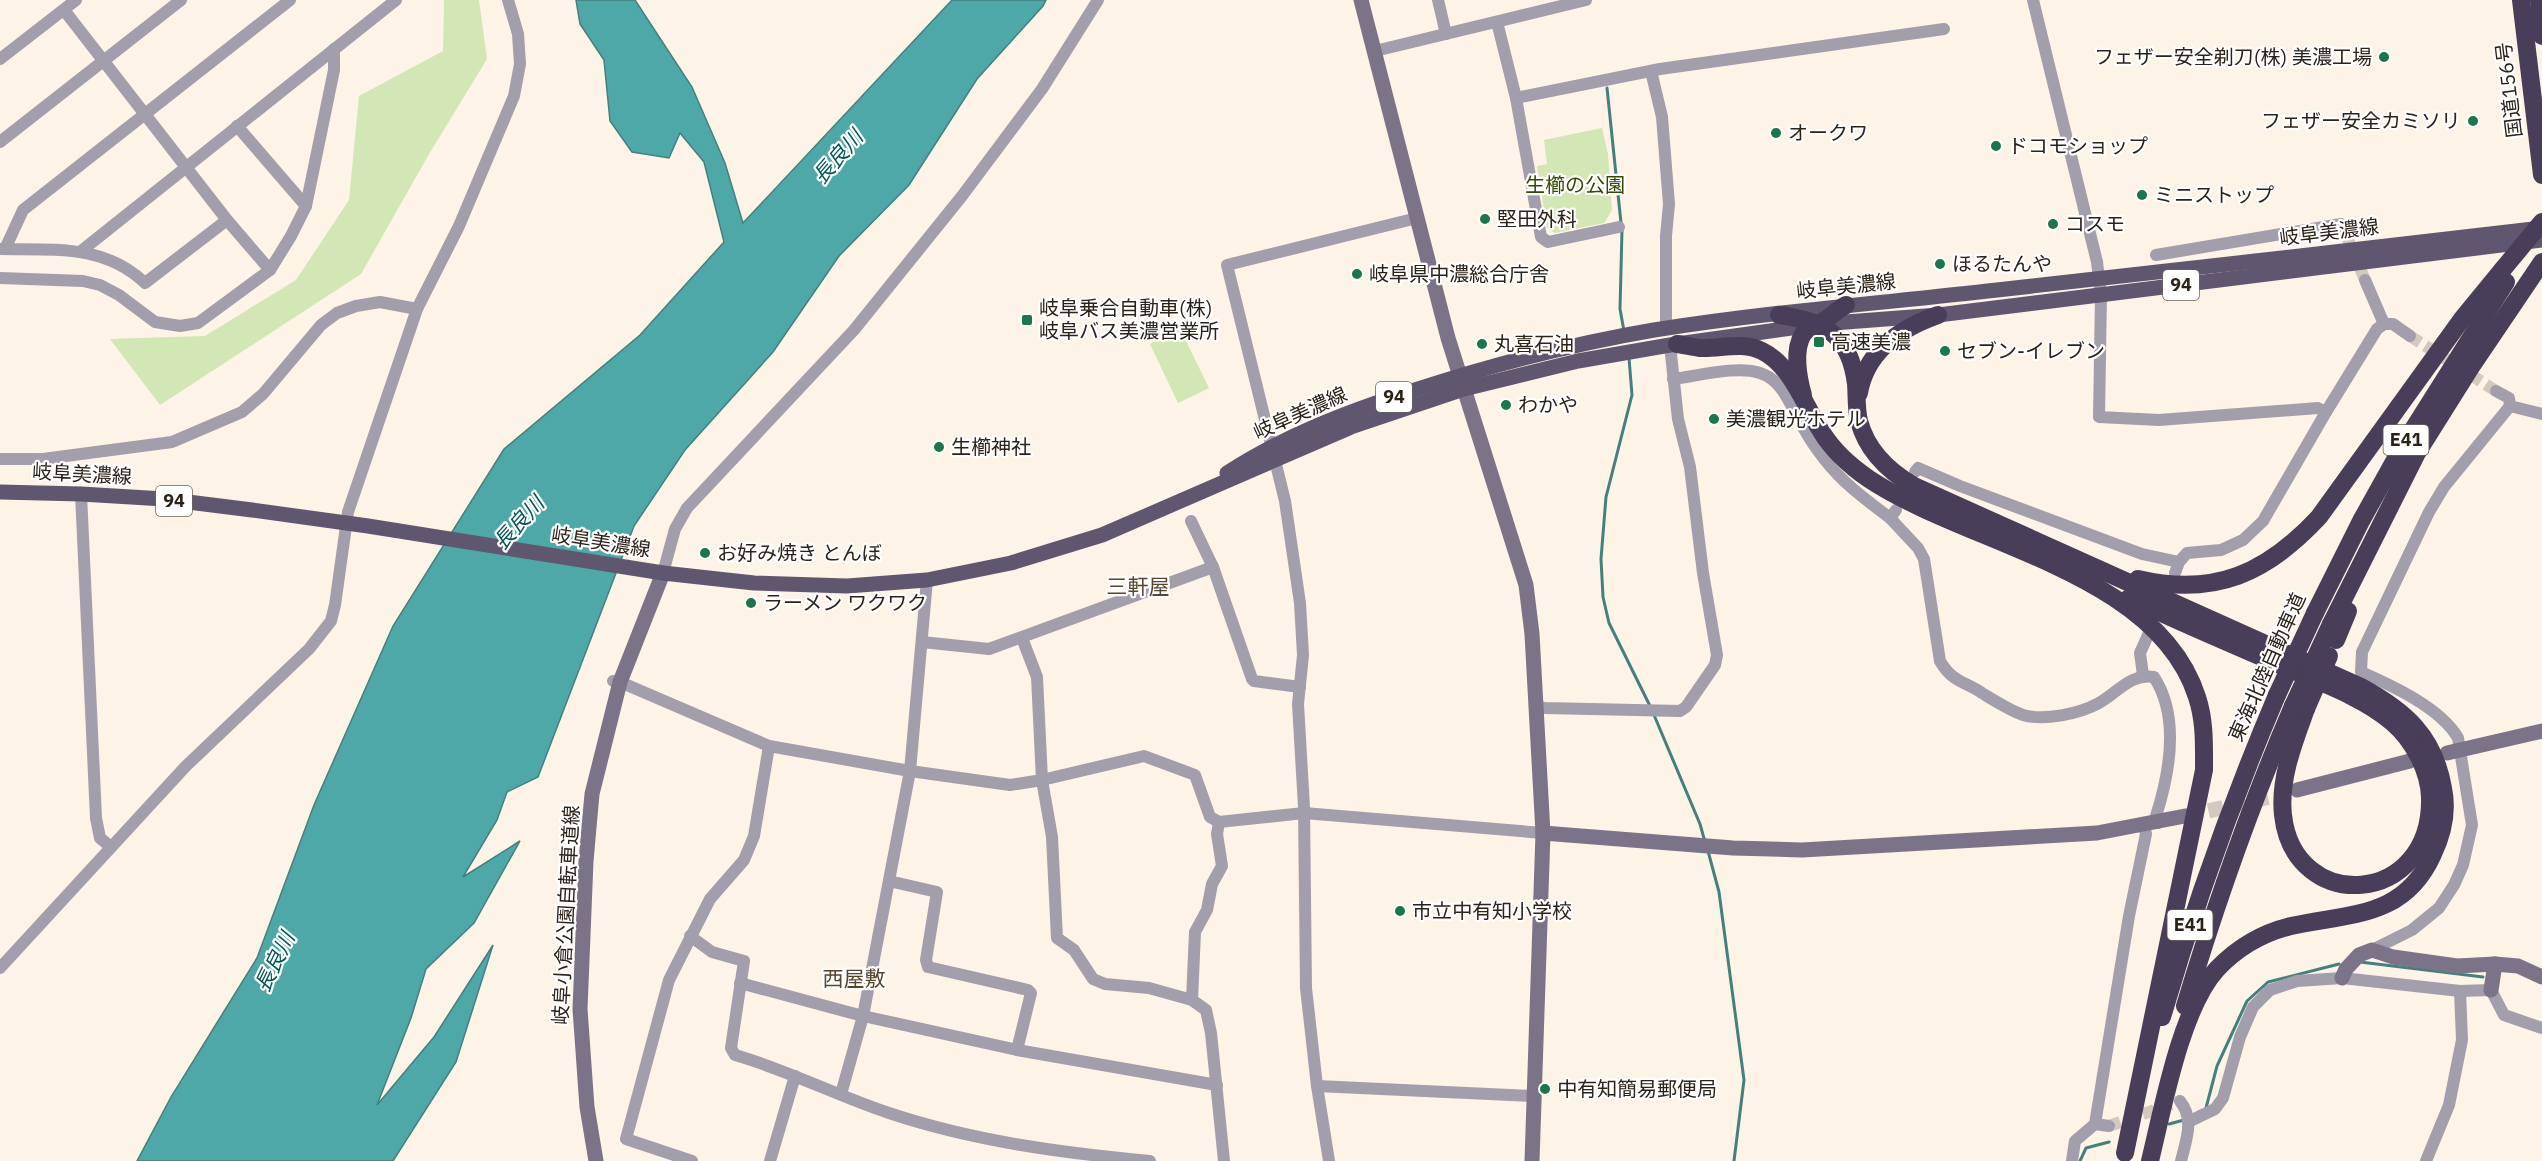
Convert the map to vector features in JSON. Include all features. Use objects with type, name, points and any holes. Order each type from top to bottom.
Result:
[{"type":"highway","name":"国道156号","points":[[2521,0],[2542,175]]},
{"type":"highway","name":"国道156号","points":[[2539,0],[2542,36]]},
{"type":"highway","points":[[2074,567],[2161,584],[2184,585],[2233,578],[2278,556],[2319,517],[2442,346],[2513,277],[2542,222]]},
{"type":"highway","name":"東海北陸自動車道","points":[[2124,1157],[2198,899],[2222,830],[2277,695],[2361,521],[2405,442],[2448,370],[2542,232]]},
{"type":"highway","name":"東海北陸自動車道","points":[[2144,1161],[2170,1059],[2216,903],[2266,768],[2300,707],[2417,453],[2513,277],[2542,262]]},
{"type":"highway","points":[[1806,405],[1801,387],[1798,349],[1803,335],[1810,328],[1820,324],[1832,312],[1846,305]]},
{"type":"highway","points":[[1779,315],[1820,324],[1843,342],[1854,370],[1857,408],[1864,435],[1883,464],[1894,475],[2074,567],[2334,688],[2393,723],[2417,753],[2425,772],[2430,813],[2426,832],[2418,849],[2407,865],[2393,876],[2376,883],[2356,886],[2338,883],[2313,870],[2294,850],[2285,824],[2283,796],[2300,707]]},
{"type":"highway","points":[[1857,408],[1860,388],[1874,357],[1899,332],[1915,323],[1938,315]]},
{"type":"highway","points":[[1674,344],[1700,348],[1746,346],[1762,351],[1773,358],[1785,373],[1835,450],[1870,479],[1912,503],[2340,676],[2387,701],[2404,714],[2420,731],[2441,775],[2445,796],[2442,828],[2430,862],[2415,883],[2396,899],[2349,917],[2291,926],[2268,933],[2230,956],[2215,971],[2201,992],[2188,1020],[2150,1161]]},
{"type":"highway","points":[[2074,567],[2131,609],[2164,639],[2190,678],[2202,720],[2204,770],[2199,799],[2167,939],[2124,1157]]},
{"type":"main road","name":"岐阜美濃線","points":[[0,492],[81,494],[175,501],[368,526],[663,573],[754,583],[836,586],[927,580],[1011,563],[1102,535],[1186,500],[1274,453],[1327,421],[1462,382],[1573,346],[1666,329],[1846,305],[2099,279],[2542,228]]},
{"type":"main road","name":"岐阜美濃線","points":[[1462,382],[1674,344],[1820,324],[1938,315],[2542,240]]},
{"type":"street","points":[[0,59],[76,0]]},
{"type":"street","points":[[0,142],[181,0]]},
{"type":"street","points":[[227,220],[145,283],[130,269],[118,262],[80,252],[2,249],[23,210],[290,0]]},
{"type":"street","points":[[80,252],[396,0]]},
{"type":"street","points":[[0,968],[186,766],[321,636],[331,621],[346,524],[417,309],[459,226],[514,96],[520,64],[518,34],[508,0]]},
{"type":"street","points":[[663,573],[675,529],[687,508],[854,330],[962,196],[1042,89],[1098,0]]},
{"type":"street","points":[[1361,0],[1462,382],[1526,585],[1543,833],[1532,1161]]},
{"type":"street","points":[[1438,0],[1446,34]]},
{"type":"street","points":[[1375,51],[1586,0]]},
{"type":"street","points":[[2033,0],[2097,262],[2101,295],[2099,417],[2159,420],[2318,408],[2326,412]]},
{"type":"street","points":[[64,10],[227,220],[270,270]]},
{"type":"street","points":[[1497,22],[1516,98],[1541,237],[1548,242],[1619,227]]},
{"type":"street","points":[[1516,98],[1652,71],[1944,29]]},
{"type":"street","points":[[0,278],[83,281],[100,285],[119,295],[155,322],[180,326],[198,323],[270,270],[306,206],[334,70],[334,50]]},
{"type":"street","points":[[1652,71],[1662,117],[1669,204],[1666,236],[1666,329]]},
{"type":"street","points":[[237,126],[306,206]]},
{"type":"street","points":[[1329,1161],[1317,1086],[1306,988],[1304,813],[1298,704],[1303,656],[1300,603],[1285,501],[1227,265],[1418,218]]},
{"type":"street","points":[[2156,255],[2341,224],[2346,235]]},
{"type":"street","points":[[2365,280],[2384,324]]},
{"type":"street","points":[[0,459],[43,459],[172,442],[242,412],[263,394],[321,326],[337,313],[356,306],[380,302],[417,309]]},
{"type":"street","points":[[1915,472],[1918,468],[2177,568],[2187,553],[2221,550],[2243,540],[2262,521],[2377,329],[2384,324],[2393,324],[2410,336]]},
{"type":"street","points":[[1536,706],[1680,711],[1686,707],[1715,665],[1717,655],[1703,573],[1690,467],[1678,419],[1673,379],[1674,344]]},
{"type":"street","points":[[1673,379],[1745,370],[1761,373],[1775,382],[1786,394],[1803,429],[1830,466],[1849,488],[1893,514],[1918,548],[1924,559],[1940,661],[1946,672],[1958,682],[2024,715],[2047,717],[2080,711],[2098,704],[2127,683],[2143,675],[2154,677],[2162,688],[2170,724],[2169,759],[2156,816],[2146,834],[2129,916],[2095,1124],[2075,1141],[2072,1161]]},
{"type":"street","points":[[2496,391],[2510,402],[2542,414]]},
{"type":"street","points":[[2510,402],[2542,405]]},
{"type":"street","points":[[2342,978],[2346,969],[2359,956],[2412,930],[2439,908],[2454,885],[2463,865],[2472,825],[2453,751],[2458,738],[2452,727],[2402,690],[2361,672],[2362,652],[2434,504],[2510,402]]},
{"type":"street","points":[[81,494],[96,818],[100,838],[111,847]]},
{"type":"street","points":[[1191,521],[1213,567],[1252,679],[1300,687]]},
{"type":"street","points":[[922,642],[989,650],[1213,567]]},
{"type":"street","name":"岐阜小倉公園自転車道線","points":[[596,1161],[587,1107],[580,1009],[583,916],[592,794],[617,681],[663,573]]},
{"type":"street","points":[[841,1094],[863,1016],[910,771],[927,580]]},
{"type":"street","points":[[2143,675],[2140,653],[2149,633]]},
{"type":"street","points":[[1022,638],[1037,677],[1042,780],[1052,837],[1057,938],[1074,950],[1093,979],[1099,982],[1149,988],[1192,1000],[1206,1010],[1211,1033],[1224,1161]]},
{"type":"street","points":[[617,681],[769,746],[999,785],[1042,780],[1144,756],[1195,775],[1210,817],[1219,822],[1304,813],[1698,845],[1802,850],[2097,833],[2185,816]]},
{"type":"street","points":[[2453,751],[2542,731]]},
{"type":"street","points":[[692,1161],[626,1139],[669,980],[710,899],[744,860],[753,836],[769,746]]},
{"type":"street","points":[[2297,790],[2410,761]]},
{"type":"street","points":[[1192,1000],[1192,950],[1195,932],[1208,910],[1212,884],[1222,866],[1217,834],[1219,822]]},
{"type":"street","points":[[889,881],[937,892],[926,960],[928,967],[1028,990],[1031,993],[1017,1050]]},
{"type":"street","points":[[690,936],[712,952],[744,962],[731,1048],[735,1055],[888,1113],[963,1134],[1085,1155],[1149,1161]]},
{"type":"street","points":[[2372,950],[2393,957],[2457,966],[2495,964],[2518,966],[2542,977]]},
{"type":"street","points":[[2495,964],[2492,990],[2504,1015],[2542,1028]]},
{"type":"street","points":[[2181,1161],[2187,1114],[2215,1109],[2223,1098],[2240,1037],[2253,1007],[2270,990],[2297,981],[2342,978],[2460,991],[2492,990]]},
{"type":"street","points":[[741,983],[863,1016],[1017,1050],[1217,1085]]},
{"type":"street","points":[[2426,1161],[2449,1106],[2462,1040],[2460,991]]},
{"type":"street","points":[[770,1161],[795,1076]]},
{"type":"street","points":[[1317,1086],[1533,1096]]},
{"type":"street","points":[[2095,1124],[2109,1126]]},
{"type":"green space","points":[[444,0],[479,0],[487,59],[429,154],[361,274],[160,405],[110,339],[205,336],[296,280],[349,200],[359,96],[443,51]]},
{"type":"green space","name":"生櫛の公園","points":[[1602,128],[1608,154],[1612,210],[1604,223],[1555,233],[1547,228],[1537,166],[1547,164],[1544,140]]},
{"type":"green space","points":[[1180,329],[1209,388],[1178,403],[1150,344]]},
{"type":"water","name":"長良川","points":[[576,0],[635,0],[692,87],[725,163],[743,223],[952,0],[1046,0],[977,79],[909,185],[839,256],[773,352],[685,450],[634,526],[538,777],[507,792],[497,820],[463,877],[520,841],[474,923],[426,969],[411,1018],[377,1105],[434,1037],[493,945],[456,1062],[393,1161],[137,1161],[171,1097],[257,958],[314,805],[393,626],[504,449],[640,335],[724,242],[704,162],[680,133],[669,158],[632,152],[610,121],[604,60],[580,24]]},
{"type":"waterway","points":[[1607,88],[1621,223]]},
{"type":"waterway","points":[[1622,230],[1620,309],[1624,331]]},
{"type":"waterway","points":[[1629,358],[1632,395],[1606,497],[1601,559],[1603,597],[1609,623],[1650,706]]},
{"type":"waterway","points":[[1654,715],[1700,824],[1705,842]]},
{"type":"waterway","points":[[1708,851],[1719,892],[1744,1080],[1734,1161]]},
{"type":"waterway","points":[[2360,962],[2483,977]]},
{"type":"waterway","points":[[2206,1108],[2217,1066],[2247,1001],[2268,982],[2339,964]]},
{"type":"waterway","points":[[2169,1124],[2184,1120]]},
{"type":"waterway","points":[[2080,1161],[2086,1148],[2109,1142]]},
{"type":"tunnel","points":[[2346,235],[2365,280]]},
{"type":"tunnel","points":[[2410,336],[2496,391]]},
{"type":"tunnel","points":[[2186,816],[2292,792]]},
{"type":"tunnel","points":[[2109,1126],[2180,1101]]},
{"type":"place","name":"フェザー安全剃刀(株) 美濃工場","points":[[2384,57]]},
{"type":"place","name":"フェザー安全カミソリ","points":[[2473,121]]},
{"type":"place","name":"オークワ","points":[[1776,133]]},
{"type":"place","name":"ドコモショップ","points":[[1996,146]]},
{"type":"place","name":"ミニストップ","points":[[2142,195]]},
{"type":"place","name":"堅田外科","points":[[1485,219]]},
{"type":"place","name":"コスモ","points":[[2053,224]]},
{"type":"place","name":"ほるたんや","points":[[1940,264]]},
{"type":"place","name":"岐阜県中濃総合庁舎","points":[[1357,274]]},
{"type":"place","name":"岐阜乗合自動車(株) 岐阜バス美濃営業所","points":[[1027,320]]},
{"type":"place","name":"高速美濃","points":[[1819,342]]},
{"type":"place","name":"丸喜石油","points":[[1482,344]]},
{"type":"place","name":"セブン-イレブン","points":[[1945,351]]},
{"type":"place","name":"わかや","points":[[1506,405]]},
{"type":"place","name":"美濃観光ホテル","points":[[1714,419]]},
{"type":"place","name":"生櫛神社","points":[[939,447]]},
{"type":"place","name":"お好み焼き とんぼ","points":[[705,553]]},
{"type":"place","name":"ラーメン ワクワク","points":[[751,603]]},
{"type":"place","name":"市立中有知小学校","points":[[1400,911]]},
{"type":"place","name":"中有知簡易郵便局","points":[[1545,1089]]},
{"type":"district","name":"三軒屋","points":[[1138,587]]},
{"type":"district","name":"西屋敷","points":[[854,979]]}]
